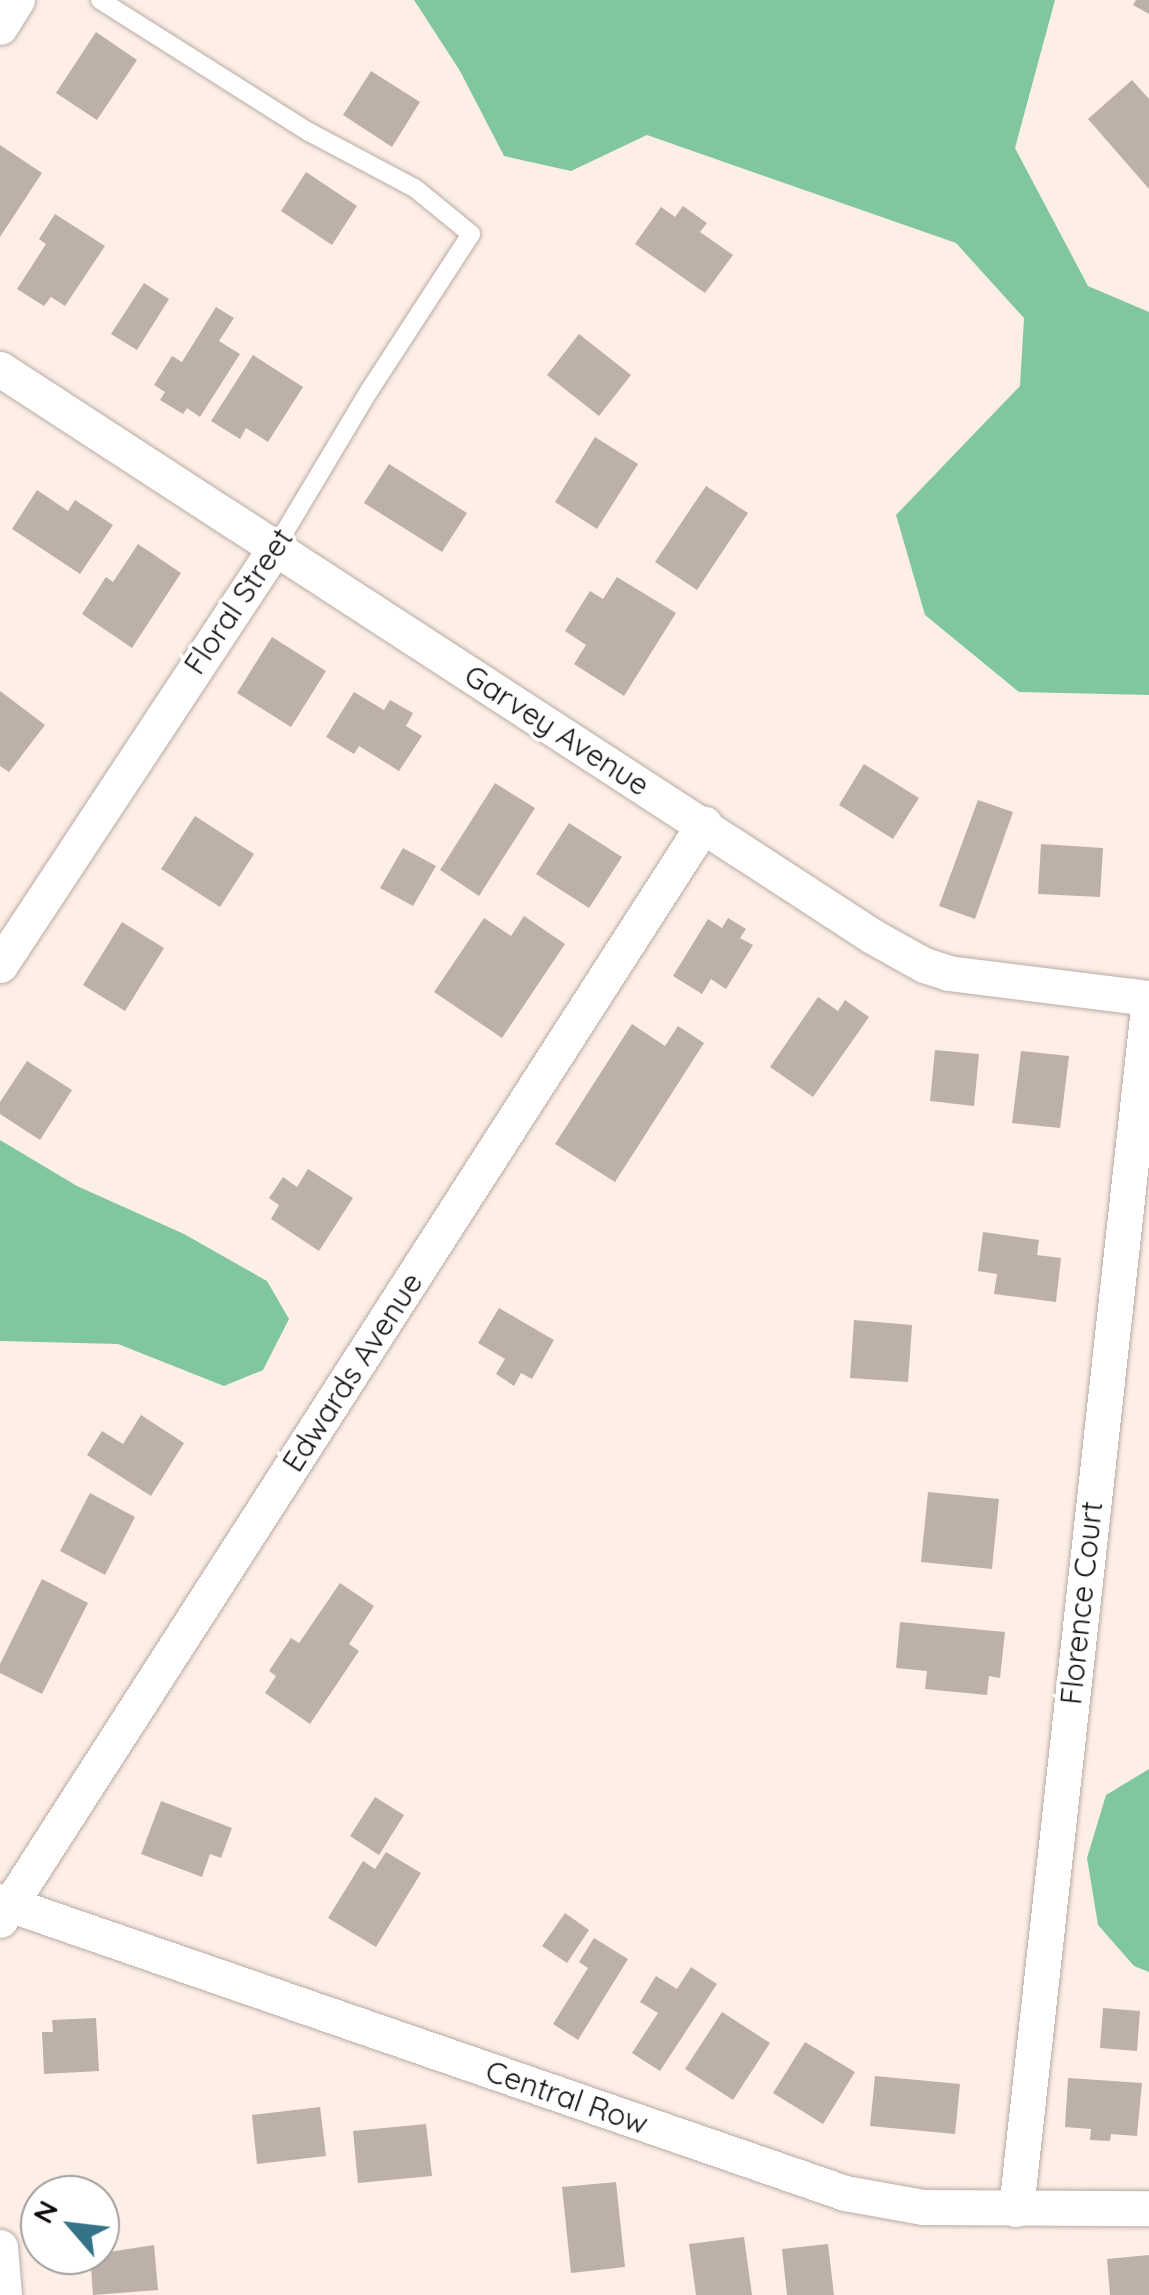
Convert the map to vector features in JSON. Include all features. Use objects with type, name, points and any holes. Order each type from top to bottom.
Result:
[{"type":"street","points":[[0,27],[18,0]]},
{"type":"street","name":"Garvey Avenue","points":[[0,368],[924,965],[948,973],[1149,998]]},
{"type":"street","name":"Floral Street","points":[[0,965],[275,548]]},
{"type":"street","name":"Edwards Avenue","points":[[3,1909],[704,824]]},
{"type":"street","name":"Florence Court","points":[[1016,2209],[1149,998]]},
{"type":"street","name":"Central Row","points":[[3,1909],[845,2194],[923,2207],[1149,2208]]},
{"type":"street","points":[[0,2247],[4,2295]]},
{"type":"lane","name":"Floral Street","points":[[100,0],[309,132],[416,189],[471,234],[369,391],[275,548]]},
{"type":"green space","points":[[414,0],[1055,0],[1015,148],[1088,286],[1149,312],[1149,695],[1019,692],[925,615],[896,515],[1020,386],[1024,318],[956,243],[647,135],[571,171],[504,156],[460,71]]},
{"type":"green space","points":[[0,1140],[77,1186],[184,1234],[267,1281],[289,1319],[263,1370],[224,1386],[118,1344],[0,1341]]},
{"type":"green space","points":[[1149,1769],[1149,1972],[1134,1966],[1098,1925],[1087,1858],[1106,1795]]},
{"type":"building","points":[[1136,0],[1149,0],[1149,14],[1133,5]]},
{"type":"building","points":[[96,32],[137,60],[97,120],[56,93]]},
{"type":"building","points":[[371,71],[420,102],[392,147],[343,115]]},
{"type":"building","points":[[1132,80],[1149,99],[1149,189],[1088,119]]},
{"type":"building","points":[[0,145],[42,173],[0,237]]},
{"type":"building","points":[[306,172],[357,206],[332,245],[281,211]]},
{"type":"building","points":[[683,206],[707,223],[700,232],[733,255],[705,293],[635,244],[661,207],[675,217]]},
{"type":"building","points":[[55,214],[105,246],[65,306],[51,297],[44,306],[17,289],[46,244],[39,239]]},
{"type":"building","points":[[144,283],[169,299],[137,350],[111,334]]},
{"type":"building","points":[[216,307],[234,318],[219,341],[240,354],[200,417],[187,408],[183,414],[160,400],[165,392],[154,385],[172,356],[182,362]]},
{"type":"building","points":[[579,334],[631,375],[599,416],[547,375]]},
{"type":"building","points":[[253,355],[303,387],[268,442],[246,428],[240,439],[211,421]]},
{"type":"building","points":[[595,437],[638,464],[597,529],[555,502]]},
{"type":"building","points":[[389,464],[467,513],[442,552],[364,503]]},
{"type":"building","points":[[706,486],[748,513],[697,590],[655,562]]},
{"type":"building","points":[[37,490],[68,511],[75,500],[113,525],[80,574],[12,529]]},
{"type":"building","points":[[138,544],[181,573],[132,648],[82,614],[106,577],[113,582]]},
{"type":"building","points":[[617,577],[676,613],[624,696],[574,664],[586,645],[565,631],[590,591],[603,599]]},
{"type":"building","points":[[272,637],[326,671],[291,727],[237,693]]},
{"type":"building","points":[[0,691],[45,725],[9,772],[0,766]]},
{"type":"building","points":[[354,692],[384,710],[390,700],[413,713],[406,726],[422,736],[399,771],[359,746],[354,754],[326,737]]},
{"type":"building","points":[[864,764],[919,798],[893,839],[839,805]]},
{"type":"building","points":[[495,783],[535,808],[479,896],[440,870]]},
{"type":"building","points":[[978,800],[1013,812],[975,919],[939,906]]},
{"type":"building","points":[[195,816],[254,854],[220,907],[161,869]]},
{"type":"building","points":[[569,823],[622,857],[589,908],[536,874]]},
{"type":"building","points":[[1041,844],[1103,848],[1100,897],[1038,894]]},
{"type":"building","points":[[403,848],[436,866],[413,906],[380,888]]},
{"type":"building","points":[[524,916],[565,944],[502,1038],[434,992],[484,918],[511,936]]},
{"type":"building","points":[[728,918],[746,929],[740,938],[753,945],[726,989],[711,979],[702,994],[673,976],[708,919],[722,928]]},
{"type":"building","points":[[122,922],[164,948],[125,1011],[83,985]]},
{"type":"building","points":[[818,997],[838,1011],[845,1000],[869,1017],[813,1097],[770,1067]]},
{"type":"building","points":[[632,1024],[665,1046],[678,1026],[704,1043],[615,1182],[555,1144]]},
{"type":"building","points":[[935,1050],[979,1054],[974,1106],[930,1101]]},
{"type":"building","points":[[1021,1051],[1069,1056],[1060,1128],[1012,1123]]},
{"type":"building","points":[[27,1061],[72,1090],[40,1140],[0,1114],[0,1102]]},
{"type":"building","points":[[308,1169],[353,1198],[319,1251],[271,1219],[279,1205],[269,1198],[283,1177],[297,1187]]},
{"type":"building","points":[[983,1232],[1039,1240],[1037,1255],[1061,1258],[1056,1302],[994,1294],[997,1274],[978,1271]]},
{"type":"building","points":[[499,1308],[554,1340],[532,1379],[521,1373],[514,1386],[496,1374],[505,1359],[478,1343]]},
{"type":"building","points":[[854,1320],[912,1325],[908,1382],[850,1378]]},
{"type":"building","points":[[141,1415],[184,1443],[151,1496],[87,1455],[102,1431],[123,1444]]},
{"type":"building","points":[[928,1492],[999,1499],[992,1569],[921,1562]]},
{"type":"building","points":[[90,1493],[135,1517],[105,1575],[60,1551]]},
{"type":"building","points":[[42,1579],[88,1603],[42,1694],[0,1673],[0,1664]]},
{"type":"building","points":[[340,1583],[374,1606],[349,1644],[359,1651],[310,1724],[265,1693],[276,1676],[269,1671],[291,1638],[299,1643]]},
{"type":"building","points":[[900,1622],[1005,1632],[1000,1678],[989,1676],[987,1695],[925,1689],[927,1671],[896,1668]]},
{"type":"building","points":[[375,1797],[404,1815],[379,1855],[350,1836]]},
{"type":"building","points":[[161,1801],[232,1828],[221,1858],[210,1854],[202,1877],[141,1854]]},
{"type":"building","points":[[386,1852],[421,1873],[376,1947],[328,1918],[363,1861],[375,1869]]},
{"type":"building","points":[[565,1913],[589,1930],[567,1963],[542,1946]]},
{"type":"building","points":[[594,1938],[628,1959],[578,2040],[553,2024],[588,1968],[579,1962]]},
{"type":"building","points":[[691,1967],[717,1984],[660,2071],[632,2053],[658,2013],[640,2002],[656,1976],[677,1989]]},
{"type":"building","points":[[1103,2008],[1140,2011],[1137,2051],[1100,2048]]},
{"type":"building","points":[[722,2012],[770,2043],[733,2100],[685,2069]]},
{"type":"building","points":[[96,2018],[99,2071],[44,2074],[42,2032],[53,2032],[52,2020]]},
{"type":"building","points":[[805,2042],[855,2072],[823,2124],[773,2093]]},
{"type":"building","points":[[875,2076],[960,2084],[955,2134],[870,2126]]},
{"type":"building","points":[[1068,2078],[1142,2083],[1137,2136],[1111,2134],[1110,2141],[1090,2140],[1091,2129],[1065,2127]]},
{"type":"building","points":[[320,2107],[326,2156],[257,2164],[252,2115]]},
{"type":"building","points":[[426,2124],[432,2176],[358,2183],[353,2131]]},
{"type":"building","points":[[616,2182],[625,2267],[571,2273],[562,2187]]},
{"type":"building","points":[[744,2237],[752,2295],[696,2295],[689,2244]]},
{"type":"building","points":[[828,2244],[834,2295],[787,2295],[782,2249]]},
{"type":"building","points":[[154,2245],[158,2290],[93,2295],[92,2275],[120,2275],[120,2250]]},
{"type":"building","points":[[1149,2255],[1149,2295],[1110,2295],[1107,2259]]}]
